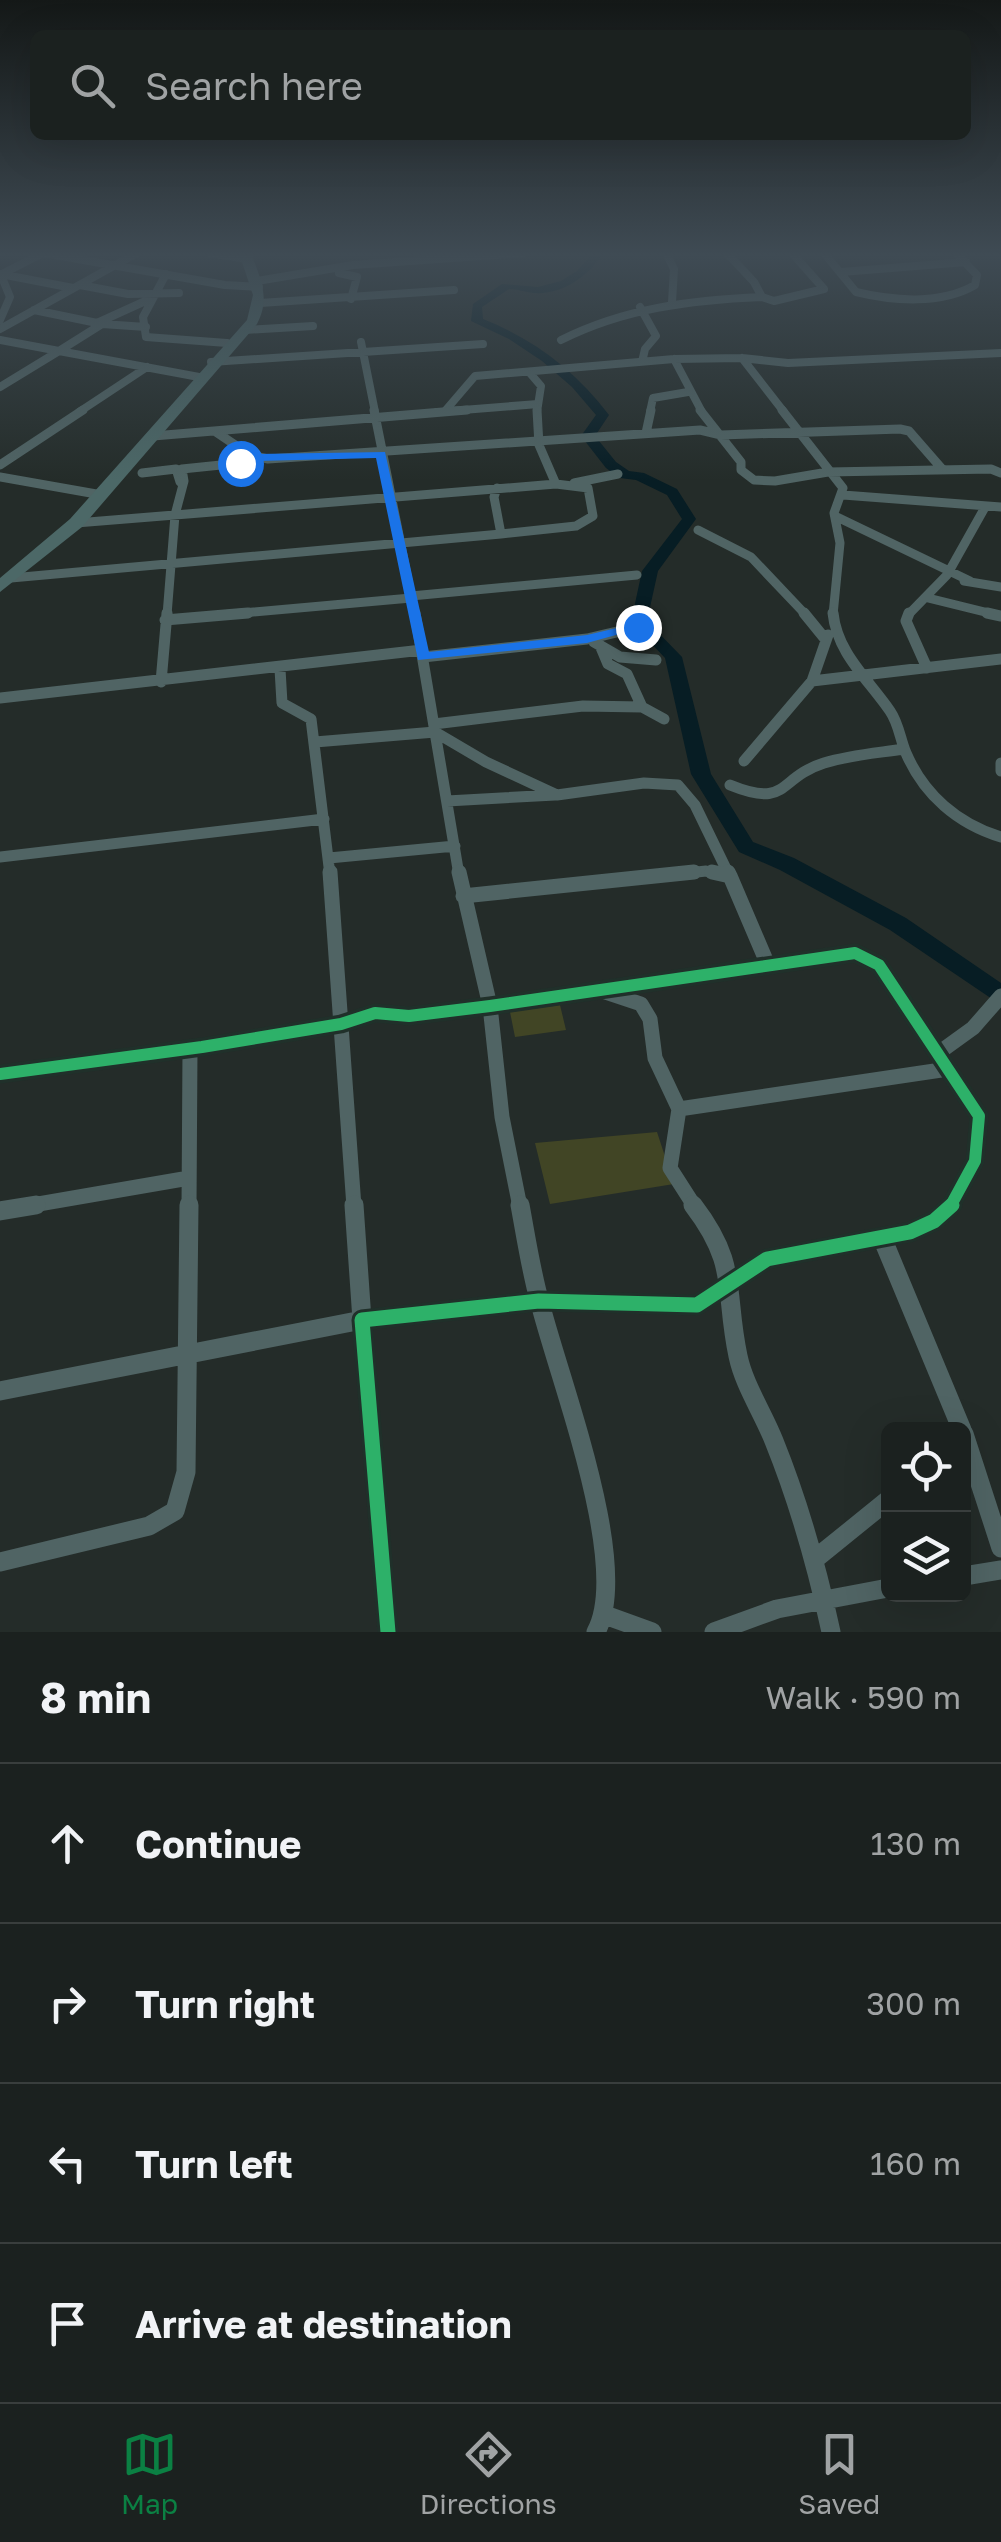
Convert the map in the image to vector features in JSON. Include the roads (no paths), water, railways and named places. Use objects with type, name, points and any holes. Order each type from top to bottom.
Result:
[{"type":"highway","points":[[132,466],[239,329]]},
{"type":"highway","points":[[4,582],[132,466],[199,376],[245,330]]},
{"type":"highway","points":[[50,541],[76,523],[99,495]]},
{"type":"street","points":[[0,387],[90,329]]},
{"type":"street","points":[[146,329],[146,337],[227,343]]},
{"type":"street","points":[[245,330],[259,329]]},
{"type":"street","points":[[561,340],[587,329]]},
{"type":"street","points":[[642,362],[644,349],[656,336],[652,329]]},
{"type":"street","points":[[0,340],[199,376]]},
{"type":"street","points":[[361,342],[422,653],[463,896],[490,1006],[502,1118],[539,1301],[602,1522],[607,1625],[652,1632]]},
{"type":"street","points":[[214,362],[483,344]]},
{"type":"street","points":[[445,411],[474,376],[674,360],[742,358],[788,363],[1001,352]]},
{"type":"street","points":[[742,358],[828,472],[840,481],[843,495],[835,516]]},
{"type":"street","points":[[674,360],[688,392],[741,462],[741,470],[754,480],[776,481],[828,472],[991,469],[1001,473]]},
{"type":"street","points":[[0,465],[147,366]]},
{"type":"street","points":[[530,372],[541,386],[534,426],[536,442],[555,482]]},
{"type":"street","points":[[646,434],[652,398],[688,392]]},
{"type":"street","points":[[152,436],[538,404]]},
{"type":"street","points":[[216,432],[256,457],[381,454],[700,430],[721,435],[905,429],[943,470]]},
{"type":"street","points":[[160,682],[182,469],[250,462],[256,457]]},
{"type":"street","points":[[132,466],[176,469],[180,496]]},
{"type":"street","points":[[76,523],[571,484],[618,474]]},
{"type":"street","points":[[0,477],[99,495]]},
{"type":"street","points":[[4,582],[400,545],[588,521],[593,516],[588,488],[571,484]]},
{"type":"street","points":[[497,488],[494,498],[501,534]]},
{"type":"street","points":[[843,495],[984,509],[1001,506]]},
{"type":"street","points":[[927,668],[906,621],[909,612],[928,598],[947,574],[984,509]]},
{"type":"street","points":[[835,516],[947,574],[1001,587]]},
{"type":"street","points":[[744,760],[812,681],[833,618],[843,530],[835,516]]},
{"type":"street","points":[[698,530],[751,557],[789,593],[826,640]]},
{"type":"street","points":[[166,620],[637,575]]},
{"type":"street","points":[[928,598],[1001,616]]},
{"type":"street","points":[[833,618],[862,677],[894,718],[904,749],[924,784],[974,831],[1001,837]]},
{"type":"street","points":[[0,698],[587,639],[638,627]]},
{"type":"street","points":[[587,639],[620,657],[656,660]]},
{"type":"street","points":[[600,645],[600,656],[608,666],[627,674],[642,708]]},
{"type":"street","points":[[812,681],[1001,659]]},
{"type":"street","points":[[280,669],[282,703],[311,720],[316,742],[329,858],[388,1632]]},
{"type":"street","points":[[316,742],[583,706],[642,708],[664,719]]},
{"type":"street","points":[[434,728],[486,762],[557,794]]},
{"type":"street","points":[[730,785],[753,796],[773,797],[822,763],[904,749]]},
{"type":"street","points":[[447,801],[557,794],[644,783],[678,785],[696,805],[768,965]]},
{"type":"street","points":[[0,857],[324,818]]},
{"type":"street","points":[[329,858],[455,846]]},
{"type":"street","points":[[463,896],[706,870],[730,876]]},
{"type":"street","points":[[0,1074],[190,1049],[342,1024],[375,1013],[408,1016],[490,1006],[855,954],[879,965],[979,1116],[982,1133],[961,1198],[949,1213],[906,1234],[883,1240],[823,1244],[766,1259],[730,1277],[717,1294],[696,1305],[539,1301],[362,1320],[0,1391]]},
{"type":"street","points":[[600,990],[641,1004],[650,1020],[655,1058],[679,1109],[670,1168],[680,1188],[714,1232],[730,1277],[738,1358],[775,1442],[815,1559],[830,1632]]},
{"type":"street","points":[[937,1054],[973,1028],[1001,996]]},
{"type":"street","points":[[0,1562],[149,1526],[175,1511],[186,1472],[190,1049]]},
{"type":"street","points":[[679,1109],[948,1070]]},
{"type":"street","points":[[0,1212],[189,1178]]},
{"type":"street","points":[[883,1240],[957,1422]]},
{"type":"street","points":[[971,1456],[995,1512],[1001,1548]]},
{"type":"street","points":[[815,1559],[881,1506]]},
{"type":"street","points":[[971,1575],[1001,1570]]},
{"type":"street","points":[[714,1632],[732,1623],[822,1598],[881,1589]]},
{"type":"waterway","points":[[497,329],[562,371],[603,415],[588,436],[611,465],[625,475],[639,476],[672,492],[689,519],[650,571],[639,622],[673,657],[701,774],[746,847],[787,864],[898,924],[1001,995]]}]
